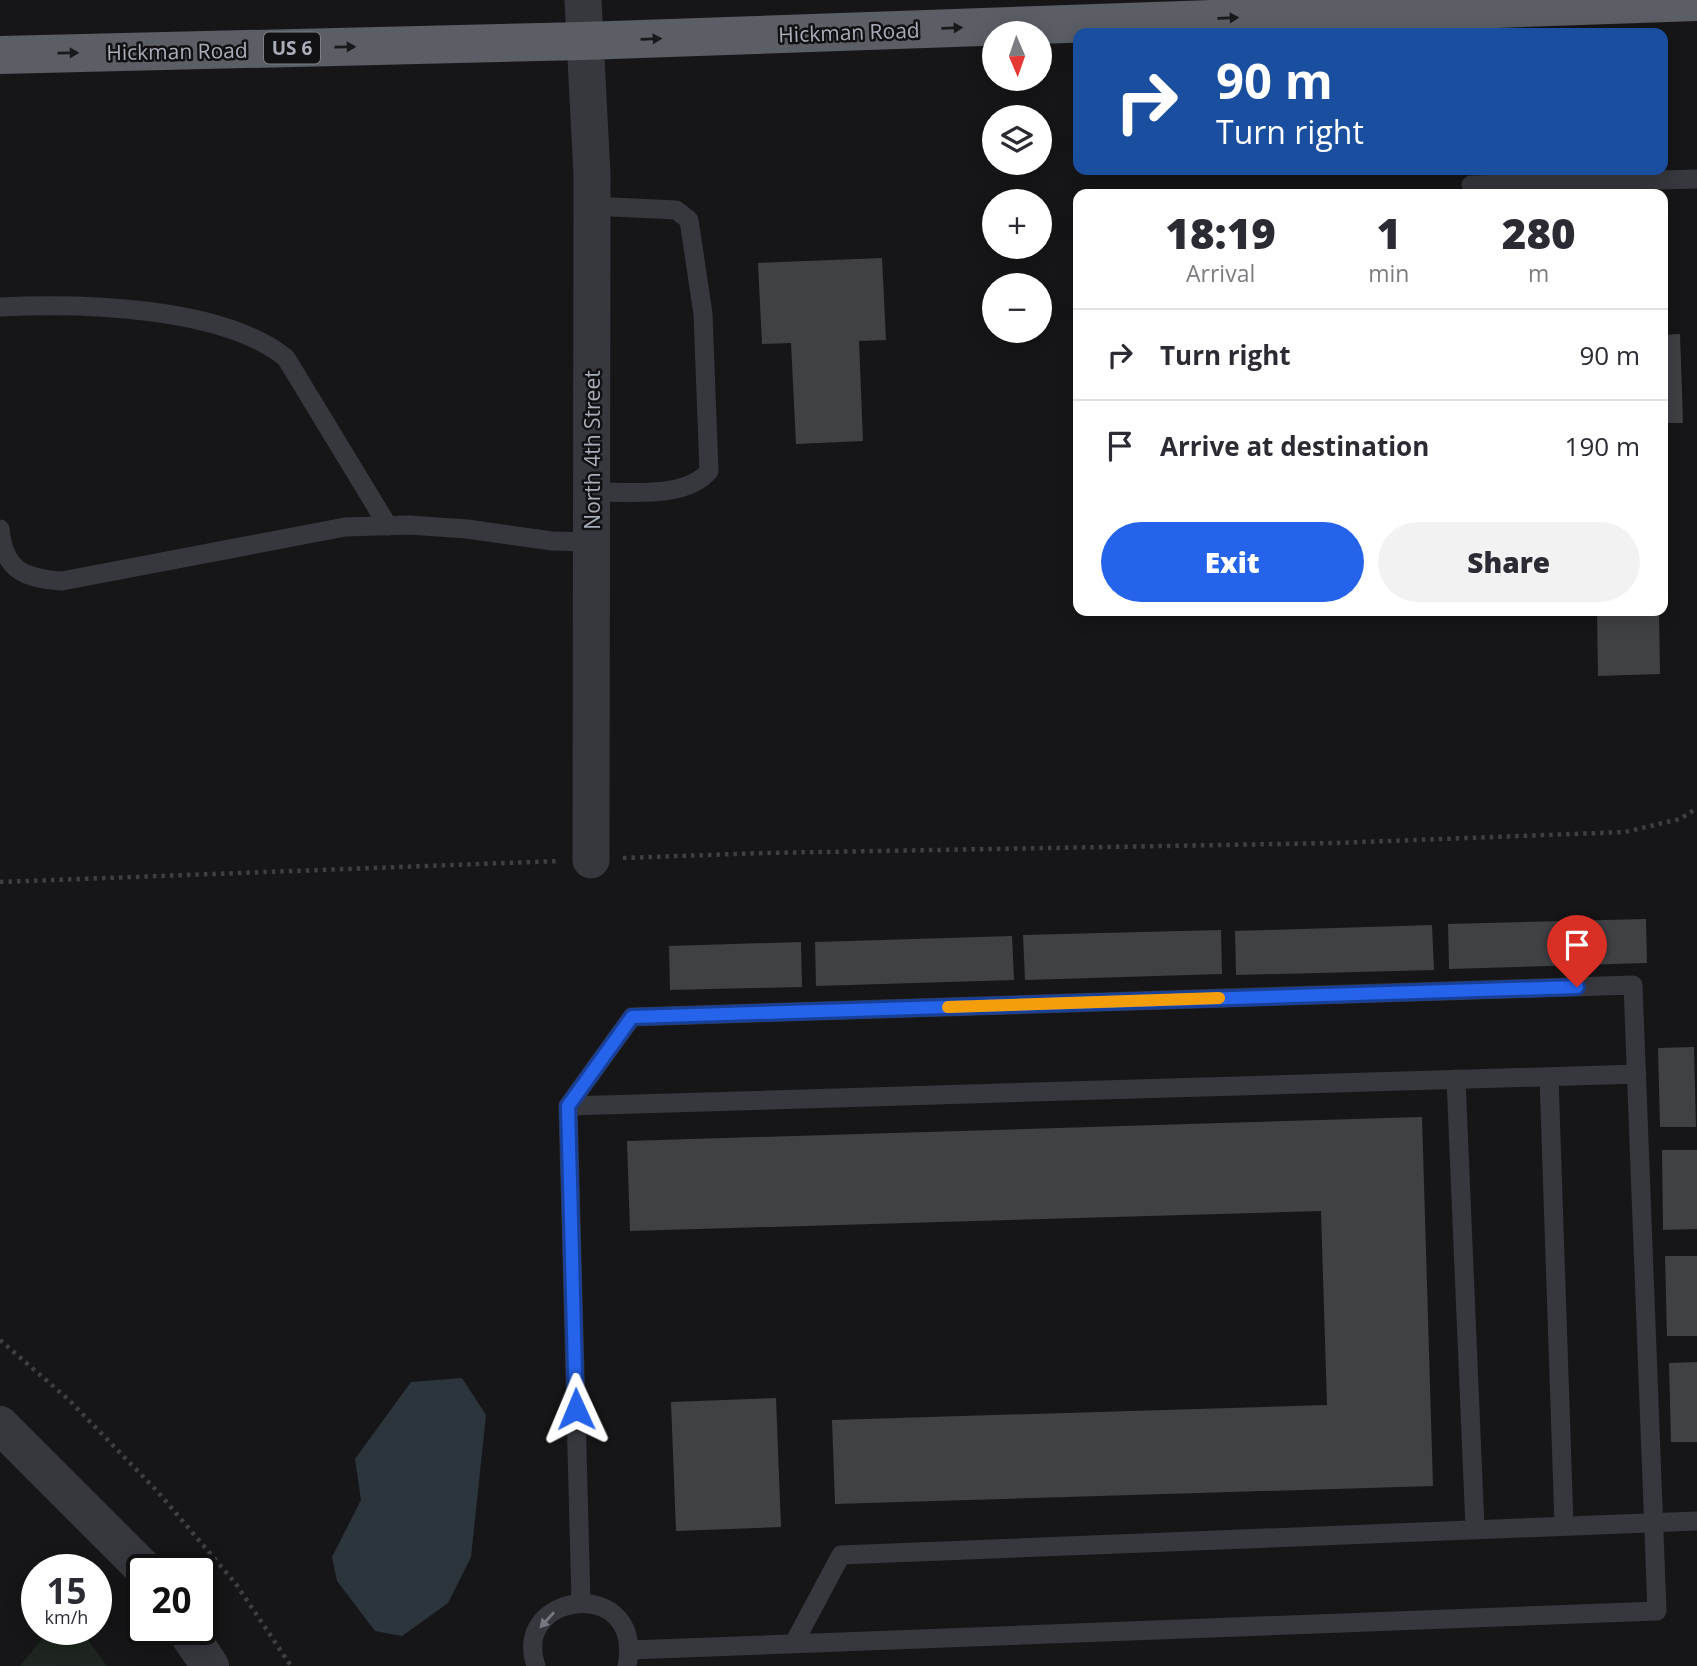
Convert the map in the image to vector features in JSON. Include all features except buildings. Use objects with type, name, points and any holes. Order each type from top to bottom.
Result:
[{"type":"highway","name":"Hickman Road","points":[[0,55],[583,41],[1185,10],[1697,2]]},
{"type":"street","name":"North 4th Street","points":[[583,0],[592,206],[591,860]]},
{"type":"street","points":[[0,1425],[129,1554]]},
{"type":"street","points":[[196,1645],[210,1666]]},
{"type":"lane","points":[[1471,185],[1697,179]]},
{"type":"lane","points":[[592,206],[676,210],[689,220],[703,314],[709,471],[702,480],[674,489],[592,492]]},
{"type":"lane","points":[[0,307],[45,305],[157,312],[252,337],[273,348],[286,358],[387,526]]},
{"type":"lane","points":[[0,529],[2,545],[14,567],[29,579],[62,581],[345,527],[467,529],[552,541],[592,542]]},
{"type":"lane","points":[[536,1666],[533,1646],[537,1630],[547,1616],[560,1607],[580,1602],[607,1609],[619,1620],[627,1634],[629,1658],[794,1643],[1657,1611],[1633,985],[632,1017],[568,1106],[580,1602]]},
{"type":"lane","points":[[568,1106],[1637,1074]]},
{"type":"lane","points":[[1549,1077],[1564,1525]]},
{"type":"lane","points":[[1456,1079],[1475,1528]]},
{"type":"lane","points":[[794,1643],[841,1555],[1697,1521]]},
{"type":"path","points":[[0,881],[777,852],[1336,843],[1625,832],[1680,818],[1697,808]]},
{"type":"path","points":[[0,1340],[69,1400],[158,1493],[236,1584],[291,1666]]},
{"type":"shaded area","points":[[462,1378],[486,1415],[471,1557],[448,1603],[402,1636],[375,1631],[337,1581],[332,1557],[361,1500],[355,1459],[411,1382]]},
{"type":"shaded area","points":[[37,1645],[92,1645],[107,1666],[20,1666]]},
{"type":"slow traffic","points":[[948,1007],[1219,998]]},
{"type":"route","points":[[576,1409],[568,1106],[632,1017],[1577,987]]}]
